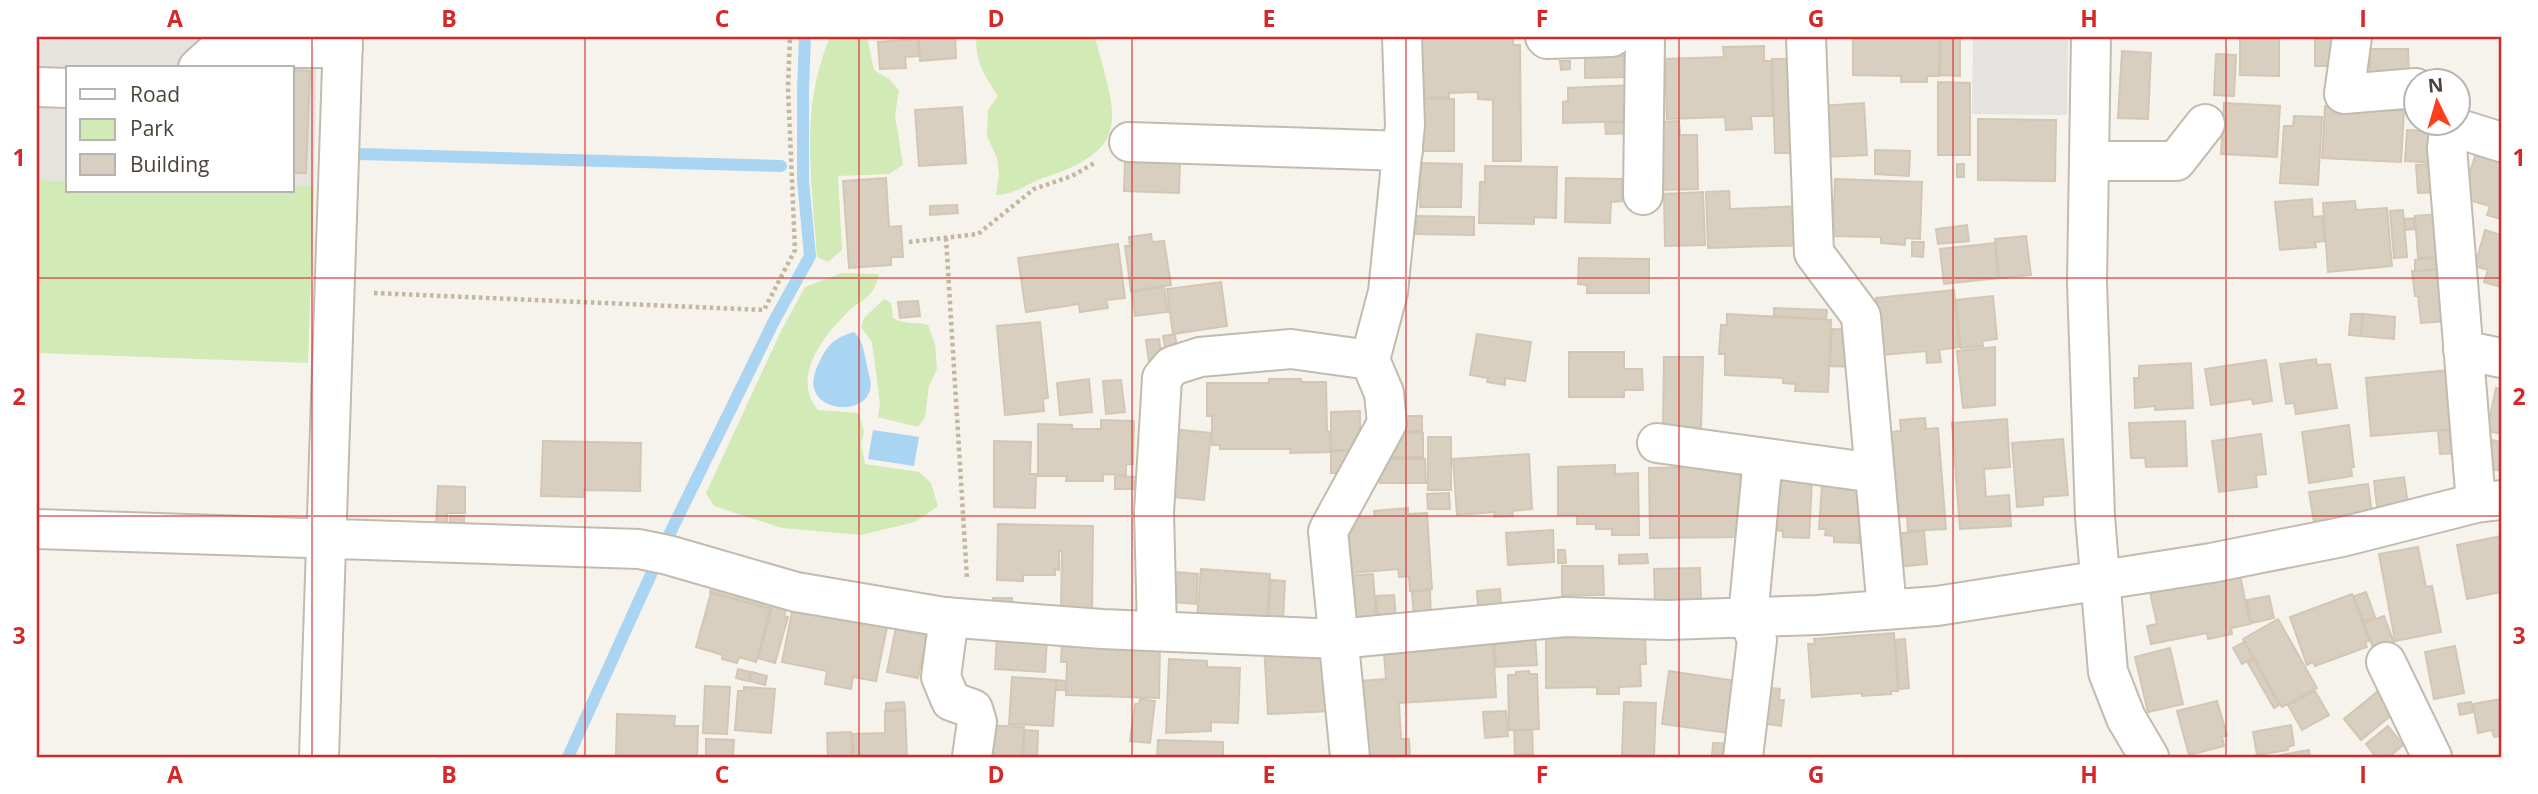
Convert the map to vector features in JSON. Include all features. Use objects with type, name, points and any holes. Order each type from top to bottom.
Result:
[{"type":"street","points":[[1350,757],[1328,531],[1387,423],[1384,393],[1370,360],[1388,292],[1403,150],[1405,125],[1402,37]]},
{"type":"street","points":[[1545,37],[1612,37]]},
{"type":"street","points":[[1643,195],[1645,37]]},
{"type":"street","points":[[1806,37],[1814,253],[1861,316],[1887,610]]},
{"type":"street","points":[[2091,37],[2087,282],[2095,517],[2100,580],[2108,672],[2126,718],[2149,757]]},
{"type":"street","points":[[2352,37],[2344,94],[2402,89]]},
{"type":"street","points":[[200,66],[220,48],[343,43],[319,757]]},
{"type":"street","points":[[37,87],[66,88]]},
{"type":"street","points":[[2089,160],[2176,161],[2205,124]]},
{"type":"street","points":[[2472,132],[2501,142]]},
{"type":"street","points":[[37,529],[326,538],[657,553],[796,592],[959,618],[1338,639],[1565,617],[1667,620],[1937,606],[2211,563],[2342,537],[2488,501],[2463,350],[2447,148],[2448,136]]},
{"type":"street","points":[[1129,142],[1403,150]]},
{"type":"street","points":[[1157,631],[1154,512],[1162,378],[1172,366],[1200,357],[1278,350],[1292,349],[1370,360]]},
{"type":"street","points":[[2463,350],[2501,358]]},
{"type":"street","points":[[1657,443],[1875,473]]},
{"type":"street","points":[[1743,757],[1757,640],[1748,617],[1763,458]]},
{"type":"street","points":[[959,618],[942,677],[950,701],[973,709],[977,722],[972,757]]},
{"type":"street","points":[[2386,662],[2432,757]]},
{"type":"path","points":[[335,291],[764,310],[794,250],[788,87],[790,37]]},
{"type":"path","points":[[909,242],[978,233],[1034,189],[1072,176],[1129,142]]},
{"type":"path","points":[[946,238],[959,618]]},
{"type":"shaded area","points":[[37,37],[317,37],[314,186],[294,185],[294,66],[66,66],[66,181],[37,180]]},
{"type":"shaded area","points":[[1973,37],[2068,37],[2067,115],[1972,114]]},
{"type":"green space","points":[[830,37],[867,37],[874,70],[889,79],[899,90],[895,115],[903,165],[889,174],[838,176],[842,250],[828,262],[817,257],[810,146],[814,91]]},
{"type":"green space","points":[[976,37],[1095,37],[1112,107],[1106,140],[1094,153],[1075,166],[1015,191],[996,195],[999,175],[997,158],[987,136],[988,110],[998,96],[979,62]]},
{"type":"green space","points":[[37,180],[66,181],[66,192],[294,192],[294,185],[314,186],[308,363],[37,353]]},
{"type":"green space","points":[[842,273],[879,274],[872,292],[832,328],[815,355],[809,369],[810,397],[818,410],[859,413],[864,432],[861,445],[865,464],[919,472],[931,483],[938,506],[915,522],[861,535],[782,528],[714,506],[706,493],[781,331],[805,287]]},
{"type":"green space","points":[[884,299],[891,303],[893,318],[928,325],[935,344],[937,369],[929,386],[925,417],[918,427],[878,417],[880,403],[872,342],[861,327],[864,318]]},
{"type":"water","points":[[854,332],[863,348],[870,390],[863,401],[854,406],[832,406],[822,401],[816,393],[813,381],[817,367],[831,344]]},
{"type":"water","points":[[873,430],[919,437],[914,466],[868,459]]},
{"type":"building","points":[[919,37],[955,37],[956,58],[920,61]]},
{"type":"building","points":[[1422,37],[1513,37],[1513,45],[1520,45],[1521,161],[1493,161],[1493,100],[1478,99],[1478,92],[1422,98]]},
{"type":"building","points":[[1853,37],[1939,37],[1939,76],[1927,76],[1927,82],[1901,82],[1901,76],[1853,75]]},
{"type":"building","points":[[1941,37],[1960,37],[1960,76],[1940,75]]},
{"type":"building","points":[[2240,37],[2279,37],[2279,76],[2240,75]]},
{"type":"building","points":[[2315,37],[2333,37],[2333,66],[2315,66]]},
{"type":"building","points":[[917,39],[919,56],[905,57],[906,68],[880,69],[878,42]]},
{"type":"building","points":[[1764,46],[1764,61],[1771,61],[1773,116],[1751,116],[1752,129],[1726,130],[1725,117],[1667,119],[1665,59],[1724,57],[1723,47]]},
{"type":"building","points":[[2370,49],[2408,49],[2409,66],[2402,66],[2402,74],[2370,74]]},
{"type":"building","points":[[2122,51],[2151,53],[2148,119],[2118,118]]},
{"type":"building","points":[[2216,54],[2236,55],[2234,96],[2214,95]]},
{"type":"building","points":[[1624,56],[1625,77],[1585,78],[1585,57]]},
{"type":"building","points":[[1772,59],[1794,59],[1797,153],[1775,153]]},
{"type":"building","points":[[1560,61],[1570,61],[1570,69],[1561,70]]},
{"type":"building","points":[[294,70],[310,71],[306,173],[294,173]]},
{"type":"building","points":[[1938,82],[1970,83],[1970,155],[1938,155]]},
{"type":"building","points":[[1632,85],[1633,121],[1563,123],[1563,102],[1568,101],[1568,88]]},
{"type":"building","points":[[1421,99],[1454,99],[1454,151],[1421,151]]},
{"type":"building","points":[[1864,103],[1867,155],[1823,157],[1821,106]]},
{"type":"building","points":[[2224,103],[2280,106],[2277,157],[2221,154]]},
{"type":"building","points":[[2325,106],[2402,111],[2401,162],[2322,158]]},
{"type":"building","points":[[962,107],[966,163],[919,166],[915,110]]},
{"type":"building","points":[[2294,116],[2322,117],[2318,185],[2280,183],[2284,126],[2293,126]]},
{"type":"building","points":[[1978,119],[2056,120],[2055,181],[1978,180]]},
{"type":"building","points":[[1679,121],[1680,135],[1697,135],[1698,189],[1660,190],[1658,122]]},
{"type":"building","points":[[1605,122],[1633,122],[1633,133],[1606,134]]},
{"type":"building","points":[[2407,136],[2439,136],[2437,163],[2405,161]]},
{"type":"building","points":[[1875,150],[1910,151],[1909,176],[1875,174]]},
{"type":"building","points":[[2476,153],[2501,161],[2501,219],[2487,215],[2490,206],[2462,198]]},
{"type":"building","points":[[1125,160],[1180,162],[1179,193],[1124,191]]},
{"type":"building","points":[[1421,163],[1462,164],[1461,207],[1420,207]]},
{"type":"building","points":[[1957,164],[1964,164],[1964,177],[1957,177]]},
{"type":"building","points":[[2438,164],[2440,192],[2418,193],[2416,165]]},
{"type":"building","points":[[1485,166],[1557,167],[1556,218],[1534,217],[1534,224],[1479,223],[1480,182],[1485,182]]},
{"type":"building","points":[[886,178],[889,227],[901,226],[903,257],[891,257],[891,265],[849,268],[843,181]]},
{"type":"building","points":[[1566,178],[1622,179],[1622,201],[1611,202],[1610,223],[1565,222]]},
{"type":"building","points":[[1835,179],[1922,182],[1920,239],[1905,238],[1905,245],[1881,243],[1881,237],[1833,236]]},
{"type":"building","points":[[1729,191],[1730,209],[1806,206],[1807,245],[1708,248],[1706,192]]},
{"type":"building","points":[[1703,192],[1705,245],[1665,246],[1664,194]]},
{"type":"building","points":[[2312,199],[2313,217],[2322,216],[2324,241],[2315,242],[2316,247],[2280,250],[2275,202]]},
{"type":"building","points":[[2355,201],[2356,210],[2387,208],[2392,266],[2328,272],[2323,203]]},
{"type":"building","points":[[957,205],[958,213],[930,215],[930,206]]},
{"type":"building","points":[[2403,210],[2407,257],[2394,258],[2390,211]]},
{"type":"building","points":[[2440,214],[2444,256],[2418,258],[2415,216]]},
{"type":"building","points":[[1417,216],[1474,217],[1474,235],[1416,234]]},
{"type":"building","points":[[2414,218],[2415,229],[2405,230],[2405,219]]},
{"type":"building","points":[[1967,225],[1969,241],[1938,244],[1936,229]]},
{"type":"building","points":[[2485,230],[2501,235],[2501,287],[2484,282],[2488,270],[2475,266]]},
{"type":"building","points":[[1151,234],[1152,242],[1164,241],[1171,285],[1131,291],[1125,246],[1130,246],[1129,237]]},
{"type":"building","points":[[2026,236],[2031,275],[1999,278],[1995,239]]},
{"type":"building","points":[[1912,242],[1924,242],[1923,257],[1912,256]]},
{"type":"building","points":[[1995,243],[1998,278],[1944,284],[1940,249]]},
{"type":"building","points":[[1118,244],[1125,298],[1106,300],[1108,308],[1080,312],[1079,304],[1026,312],[1018,258]]},
{"type":"building","points":[[1579,258],[1649,259],[1649,293],[1587,293],[1587,285],[1578,284]]},
{"type":"building","points":[[2435,258],[2436,269],[2415,271],[2415,260]]},
{"type":"building","points":[[2445,269],[2449,321],[2421,323],[2412,271]]},
{"type":"building","points":[[1221,282],[1227,326],[1173,334],[1167,289]]},
{"type":"building","points":[[1164,287],[1168,312],[1135,316],[1132,292]]},
{"type":"building","points":[[1954,290],[1959,347],[1939,350],[1941,362],[1927,363],[1926,351],[1882,355],[1876,298]]},
{"type":"building","points":[[1993,296],[1997,339],[1982,341],[1983,346],[1961,348],[1956,300]]},
{"type":"building","points":[[918,301],[920,316],[900,318],[898,302]]},
{"type":"building","points":[[1774,308],[1827,310],[1826,319],[1774,316]]},
{"type":"building","points":[[1727,314],[1831,320],[1828,392],[1795,391],[1796,384],[1783,383],[1783,378],[1725,375],[1725,354],[1719,354],[1721,325],[1727,325]]},
{"type":"building","points":[[2351,314],[2362,314],[2361,336],[2349,335]]},
{"type":"building","points":[[2363,314],[2395,317],[2394,339],[2361,336]]},
{"type":"building","points":[[1040,322],[1048,398],[1043,399],[1044,411],[1005,415],[997,326]]},
{"type":"building","points":[[1832,329],[1858,330],[1856,367],[1830,366]]},
{"type":"building","points":[[1175,334],[1177,350],[1166,352],[1163,336]]},
{"type":"building","points":[[1477,334],[1531,342],[1525,381],[1505,378],[1505,385],[1470,375]]},
{"type":"building","points":[[1159,339],[1163,368],[1151,376],[1146,340]]},
{"type":"building","points":[[1995,347],[1995,405],[1963,408],[1957,351]]},
{"type":"building","points":[[1569,352],[1624,352],[1624,369],[1642,369],[1643,390],[1624,390],[1624,397],[1569,397]]},
{"type":"building","points":[[1664,357],[1703,357],[1701,427],[1663,427]]},
{"type":"building","points":[[2316,359],[2317,365],[2330,364],[2337,408],[2296,414],[2294,403],[2286,404],[2280,364]]},
{"type":"building","points":[[2266,360],[2272,401],[2253,404],[2252,399],[2211,405],[2205,369]]},
{"type":"building","points":[[2191,363],[2193,408],[2135,408],[2134,378],[2139,378],[2139,366]]},
{"type":"building","points":[[2449,370],[2455,429],[2371,436],[2366,378]]},
{"type":"building","points":[[1089,379],[1092,412],[1060,415],[1057,383]]},
{"type":"building","points":[[1269,379],[1326,382],[1327,431],[1330,432],[1331,452],[1290,453],[1291,449],[1220,449],[1220,445],[1212,445],[1212,416],[1207,416],[1207,383],[1269,383]]},
{"type":"building","points":[[1121,380],[1125,412],[1106,414],[1103,381]]},
{"type":"building","points":[[2496,388],[2501,389],[2501,434],[2487,431]]},
{"type":"building","points":[[1360,411],[1360,450],[1331,450],[1331,412]]},
{"type":"building","points":[[1398,416],[1422,416],[1422,431],[1398,431]]},
{"type":"building","points":[[1925,418],[1926,429],[1938,428],[1946,529],[1908,531],[1907,516],[1897,517],[1891,432],[1901,431],[1900,420]]},
{"type":"building","points":[[2007,419],[2010,467],[1984,469],[1986,497],[2009,495],[2011,526],[1960,529],[1952,423]]},
{"type":"building","points":[[1101,420],[1134,421],[1133,464],[1126,464],[1126,475],[1103,474],[1103,481],[1066,481],[1067,476],[1038,476],[1038,424],[1072,425],[1072,429],[1101,429]]},
{"type":"building","points":[[2185,421],[2187,466],[2146,467],[2145,458],[2131,458],[2129,423]]},
{"type":"building","points":[[2349,425],[2354,467],[2351,467],[2352,476],[2309,483],[2302,432]]},
{"type":"building","points":[[1170,429],[1211,433],[1204,500],[1163,496]]},
{"type":"building","points":[[2456,429],[2458,453],[2440,454],[2438,431]]},
{"type":"building","points":[[1392,433],[1423,433],[1423,457],[1392,457]]},
{"type":"building","points":[[2261,434],[2266,474],[2256,475],[2257,487],[2219,492],[2212,441]]},
{"type":"building","points":[[1428,437],[1451,437],[1451,490],[1428,490]]},
{"type":"building","points":[[2063,439],[2068,495],[2043,497],[2043,505],[2017,507],[2012,443]]},
{"type":"building","points":[[2492,440],[2501,442],[2501,471],[2486,468]]},
{"type":"building","points":[[543,441],[641,443],[640,491],[584,490],[584,497],[541,496]]},
{"type":"building","points":[[994,441],[1031,442],[1030,474],[1036,474],[1035,508],[994,507]]},
{"type":"building","points":[[1331,451],[1349,451],[1348,473],[1331,473]]},
{"type":"building","points":[[1529,454],[1532,509],[1512,511],[1513,516],[1494,517],[1495,512],[1457,515],[1453,459]]},
{"type":"building","points":[[1379,459],[1425,459],[1426,483],[1380,483]]},
{"type":"building","points":[[1615,465],[1615,474],[1638,473],[1639,535],[1612,535],[1612,529],[1596,529],[1596,524],[1577,524],[1577,515],[1558,515],[1558,467]]},
{"type":"building","points":[[1740,466],[1741,537],[1650,538],[1649,468]]},
{"type":"building","points":[[1115,476],[1136,477],[1135,489],[1115,489]]},
{"type":"building","points":[[2404,477],[2409,511],[2378,515],[2374,481]]},
{"type":"building","points":[[1771,479],[1812,481],[1809,538],[1783,537],[1783,531],[1775,530]]},
{"type":"building","points":[[1822,484],[1862,486],[1859,543],[1834,542],[1834,536],[1825,535],[1826,529],[1819,529]]},
{"type":"building","points":[[2368,484],[2372,514],[2314,522],[2309,492]]},
{"type":"building","points":[[438,486],[465,487],[465,513],[447,513],[447,528],[436,527]]},
{"type":"building","points":[[1449,493],[1450,509],[1428,509],[1427,494]]},
{"type":"building","points":[[1408,508],[1408,514],[1427,513],[1432,589],[1410,591],[1409,576],[1399,577],[1398,569],[1352,573],[1348,518],[1375,517],[1374,511]]},
{"type":"building","points":[[450,516],[464,516],[464,528],[450,528]]},
{"type":"building","points":[[998,524],[1093,526],[1092,610],[1061,609],[1062,551],[1059,551],[1059,570],[1055,569],[1055,575],[1023,575],[1023,581],[997,580]]},
{"type":"building","points":[[1553,530],[1554,562],[1508,565],[1506,533]]},
{"type":"building","points":[[1924,531],[1927,564],[1896,567],[1893,534]]},
{"type":"building","points":[[2501,536],[2501,592],[2467,599],[2457,545]]},
{"type":"building","points":[[2418,547],[2426,587],[2432,586],[2441,632],[2395,641],[2379,554]]},
{"type":"building","points":[[1558,550],[1565,550],[1566,563],[1558,563]]},
{"type":"building","points":[[1647,554],[1648,563],[1619,564],[1619,555]]},
{"type":"building","points":[[1562,566],[1603,566],[1604,595],[1562,595]]},
{"type":"building","points":[[1700,568],[1701,601],[1655,602],[1654,569]]},
{"type":"building","points":[[1201,569],[1270,574],[1267,622],[1197,617]]},
{"type":"building","points":[[2239,570],[2250,624],[2231,628],[2232,634],[2208,639],[2207,633],[2151,644],[2147,626],[2157,624],[2149,588]]},
{"type":"building","points":[[1175,572],[1198,574],[1196,604],[1173,602]]},
{"type":"building","points":[[1373,574],[1376,617],[1347,619],[1343,576]]},
{"type":"building","points":[[714,580],[789,601],[784,616],[788,617],[775,663],[758,658],[772,609],[710,592]]},
{"type":"building","points":[[1271,580],[1285,581],[1283,621],[1268,620]]},
{"type":"building","points":[[1500,589],[1501,606],[1478,607],[1477,591]]},
{"type":"building","points":[[1430,590],[1431,617],[1414,618],[1412,592]]},
{"type":"building","points":[[2366,592],[2375,617],[2364,622],[2354,596]]},
{"type":"building","points":[[711,593],[770,609],[756,662],[739,657],[737,663],[722,659],[723,655],[696,647]]},
{"type":"building","points":[[2352,594],[2369,641],[2365,642],[2367,647],[2315,666],[2313,662],[2307,665],[2290,617]]},
{"type":"building","points":[[1394,595],[1396,619],[1378,620],[1376,596]]},
{"type":"building","points":[[2269,596],[2274,618],[2252,623],[2247,600]]},
{"type":"building","points":[[993,598],[1012,598],[1012,609],[993,609]]},
{"type":"building","points":[[793,607],[887,627],[876,681],[853,677],[851,689],[825,684],[827,671],[782,662]]},
{"type":"building","points":[[2384,616],[2396,648],[2376,656],[2364,623]]},
{"type":"building","points":[[2278,619],[2317,688],[2282,707],[2243,639]]},
{"type":"building","points":[[896,627],[927,634],[918,678],[887,672]]},
{"type":"building","points":[[1546,630],[1645,635],[1646,664],[1640,664],[1641,686],[1619,687],[1619,694],[1597,694],[1597,687],[1546,688]]},
{"type":"building","points":[[1535,633],[1537,665],[1496,667],[1494,636]]},
{"type":"building","points":[[1894,633],[1898,691],[1891,691],[1891,694],[1812,697],[1808,644],[1815,644],[1814,639]]},
{"type":"building","points":[[997,635],[1047,638],[1045,672],[995,669]]},
{"type":"building","points":[[1905,639],[1909,688],[1899,689],[1895,640]]},
{"type":"building","points":[[1468,641],[1468,646],[1493,644],[1496,697],[1399,703],[1401,739],[1409,739],[1410,757],[1364,757],[1359,681],[1386,679],[1384,652]]},
{"type":"building","points":[[1160,642],[1159,698],[1066,695],[1067,662],[1061,662],[1062,644]]},
{"type":"building","points":[[2244,642],[2253,658],[2242,664],[2233,648]]},
{"type":"building","points":[[1264,645],[1329,650],[1332,711],[1268,714]]},
{"type":"building","points":[[2455,646],[2464,693],[2434,699],[2425,652]]},
{"type":"building","points":[[2170,648],[2183,704],[2148,712],[2135,657]]},
{"type":"building","points":[[1169,659],[1207,661],[1207,667],[1240,668],[1238,723],[1211,722],[1211,731],[1166,733]]},
{"type":"building","points":[[2254,659],[2279,705],[2274,708],[2248,663]]},
{"type":"building","points":[[738,669],[750,672],[748,681],[736,678]]},
{"type":"building","points":[[1529,671],[1529,674],[1537,674],[1539,729],[1509,730],[1508,675]]},
{"type":"building","points":[[1669,671],[1743,682],[1735,734],[1662,724]]},
{"type":"building","points":[[752,672],[767,676],[765,685],[750,681]]},
{"type":"building","points":[[1012,677],[1056,680],[1053,726],[1009,724]]},
{"type":"building","points":[[1056,680],[1066,681],[1065,690],[1056,690]]},
{"type":"building","points":[[705,686],[730,687],[727,734],[703,733]]},
{"type":"building","points":[[744,687],[775,689],[771,733],[735,730],[738,691],[744,691]]},
{"type":"building","points":[[1763,687],[1780,689],[1779,700],[1784,700],[1781,726],[1759,723]]},
{"type":"building","points":[[2315,691],[2329,715],[2302,730],[2288,705]]},
{"type":"building","points":[[2377,692],[2394,713],[2361,740],[2344,719]]},
{"type":"building","points":[[1140,699],[1155,701],[1150,743],[1130,741],[1135,704],[1139,704]]},
{"type":"building","points":[[2501,699],[2501,736],[2494,737],[2492,730],[2478,733],[2473,704]]},
{"type":"building","points":[[2217,701],[2227,735],[2222,737],[2224,746],[2189,755],[2177,711]]},
{"type":"building","points":[[904,702],[905,709],[886,710],[886,703]]},
{"type":"building","points":[[1624,702],[1656,703],[1654,756],[1622,755]]},
{"type":"building","points":[[2471,702],[2473,712],[2460,715],[2458,704]]},
{"type":"building","points":[[885,711],[905,711],[907,757],[854,757],[853,734],[885,733]]},
{"type":"building","points":[[1506,711],[1508,736],[1485,738],[1483,712]]},
{"type":"building","points":[[617,714],[675,716],[674,726],[698,726],[697,757],[616,757]]},
{"type":"building","points":[[986,725],[1024,727],[1022,757],[985,757]]},
{"type":"building","points":[[2291,725],[2294,745],[2288,747],[2288,750],[2257,755],[2253,732]]},
{"type":"building","points":[[2388,726],[2403,745],[2389,757],[2376,757],[2366,744]]},
{"type":"building","points":[[1025,730],[1038,731],[1037,757],[1023,757]]},
{"type":"building","points":[[1514,730],[1532,730],[1533,754],[1515,754]]},
{"type":"building","points":[[851,732],[852,757],[828,757],[827,733]]},
{"type":"building","points":[[706,739],[734,740],[733,757],[706,757]]},
{"type":"building","points":[[1158,740],[1223,742],[1223,757],[1157,757]]},
{"type":"building","points":[[1713,743],[1733,744],[1732,757],[1712,757]]},
{"type":"building","points":[[2309,750],[2310,757],[2280,757],[2280,755]]},
{"type":"waterway","points":[[568,757],[668,537],[774,321],[810,256],[803,180],[805,37]]},
{"type":"waterway","points":[[359,154],[781,166]]}]
